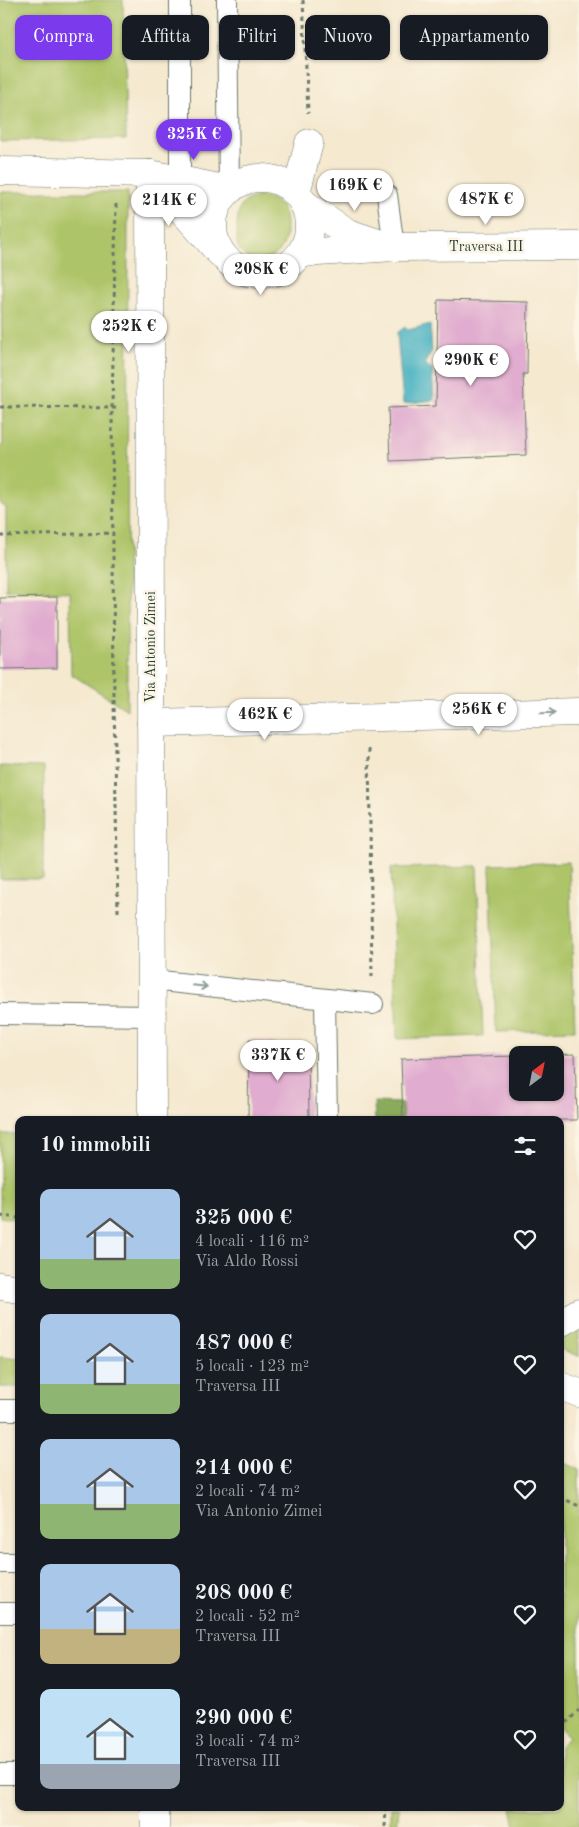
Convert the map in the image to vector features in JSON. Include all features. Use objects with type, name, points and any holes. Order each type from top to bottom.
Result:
[{"type":"street","points":[[300,199],[309,143]]},
{"type":"street","points":[[0,171],[150,174],[229,190]]},
{"type":"street","points":[[150,174],[220,253],[231,265],[245,272],[261,275],[276,272],[291,265],[302,253],[310,229],[309,216],[300,199],[284,184],[270,179],[256,178],[242,182],[229,190],[220,200],[214,213],[214,240],[220,253]]},
{"type":"street","name":"Via Antonio Zimei","points":[[150,174],[152,1116]]},
{"type":"street","name":"Traversa III","points":[[300,199],[348,233],[371,242],[394,247]]},
{"type":"street","name":"Traversa III","points":[[302,253],[394,247],[579,246]]},
{"type":"street","points":[[152,723],[579,712]]},
{"type":"street","points":[[0,1286],[15,1288]]},
{"type":"street","points":[[564,1321],[579,1312]]},
{"type":"street","points":[[564,1387],[579,1393]]},
{"type":"street","points":[[155,1811],[155,1827]]},
{"type":"lane","points":[[180,0],[180,180]]},
{"type":"lane","points":[[227,0],[229,190]]},
{"type":"lane","points":[[387,195],[394,247]]},
{"type":"lane","points":[[152,980],[373,1004]]},
{"type":"lane","points":[[327,1116],[331,1000]]},
{"type":"lane","points":[[0,1014],[152,1016]]},
{"type":"lane","points":[[0,1410],[15,1410]]},
{"type":"lane","points":[[0,1564],[15,1563]]},
{"type":"lane","points":[[0,1613],[15,1613]]},
{"type":"lane","points":[[0,1774],[15,1774]]},
{"type":"path","points":[[303,0],[309,143]]},
{"type":"path","points":[[116,202],[112,408],[118,918]]},
{"type":"path","points":[[0,407],[151,409]]},
{"type":"path","points":[[0,536],[151,532]]},
{"type":"path","points":[[373,718],[373,1004]]},
{"type":"path","points":[[0,1216],[15,1218]]},
{"type":"path","points":[[564,1499],[579,1506]]},
{"type":"path","points":[[564,1725],[579,1710]]},
{"type":"path","points":[[385,1827],[386,1811]]},
{"type":"green space","points":[[0,0],[123,0],[122,60],[124,60],[126,139],[0,141]]},
{"type":"green space","points":[[0,192],[128,192],[127,710],[71,674],[70,592],[6,590],[6,507],[0,504],[0,447],[3,445]]},
{"type":"green space","points":[[263,196],[274,200],[281,206],[286,220],[286,236],[283,245],[274,255],[262,260],[255,260],[243,254],[238,247],[238,216],[241,206],[245,202],[255,197]]},
{"type":"green space","points":[[0,766],[44,767],[43,879],[0,879]]},
{"type":"green space","points":[[569,862],[575,1030],[496,1032],[490,865]]},
{"type":"green space","points":[[477,866],[483,1036],[397,1039],[391,868]]},
{"type":"green space","points":[[374,1102],[402,1103],[403,1116],[375,1116]]},
{"type":"green space","points":[[0,1134],[15,1134],[15,1219],[0,1217]]},
{"type":"green space","points":[[579,1327],[579,1356],[564,1350],[564,1335]]},
{"type":"green space","points":[[0,1357],[15,1359],[15,1387],[0,1387]]},
{"type":"green space","points":[[564,1463],[579,1470],[579,1827],[515,1827],[512,1811],[564,1811],[564,1742],[569,1737],[564,1732]]},
{"type":"green space","points":[[391,1811],[399,1811],[397,1827],[391,1827]]},
{"type":"water","points":[[430,324],[432,351],[425,363],[432,370],[434,400],[403,404],[397,333],[405,327],[408,330]]},
{"type":"building","points":[[438,300],[528,302],[527,374],[523,374],[526,455],[390,461],[388,408],[436,406]]},
{"type":"building","points":[[57,597],[57,668],[0,669],[0,598]]},
{"type":"building","points":[[249,1039],[308,1050],[309,1116],[248,1116]]},
{"type":"building","points":[[564,1054],[575,1054],[577,1120],[564,1120],[564,1116],[403,1116],[401,1059],[509,1056],[509,1101],[564,1101]]}]
